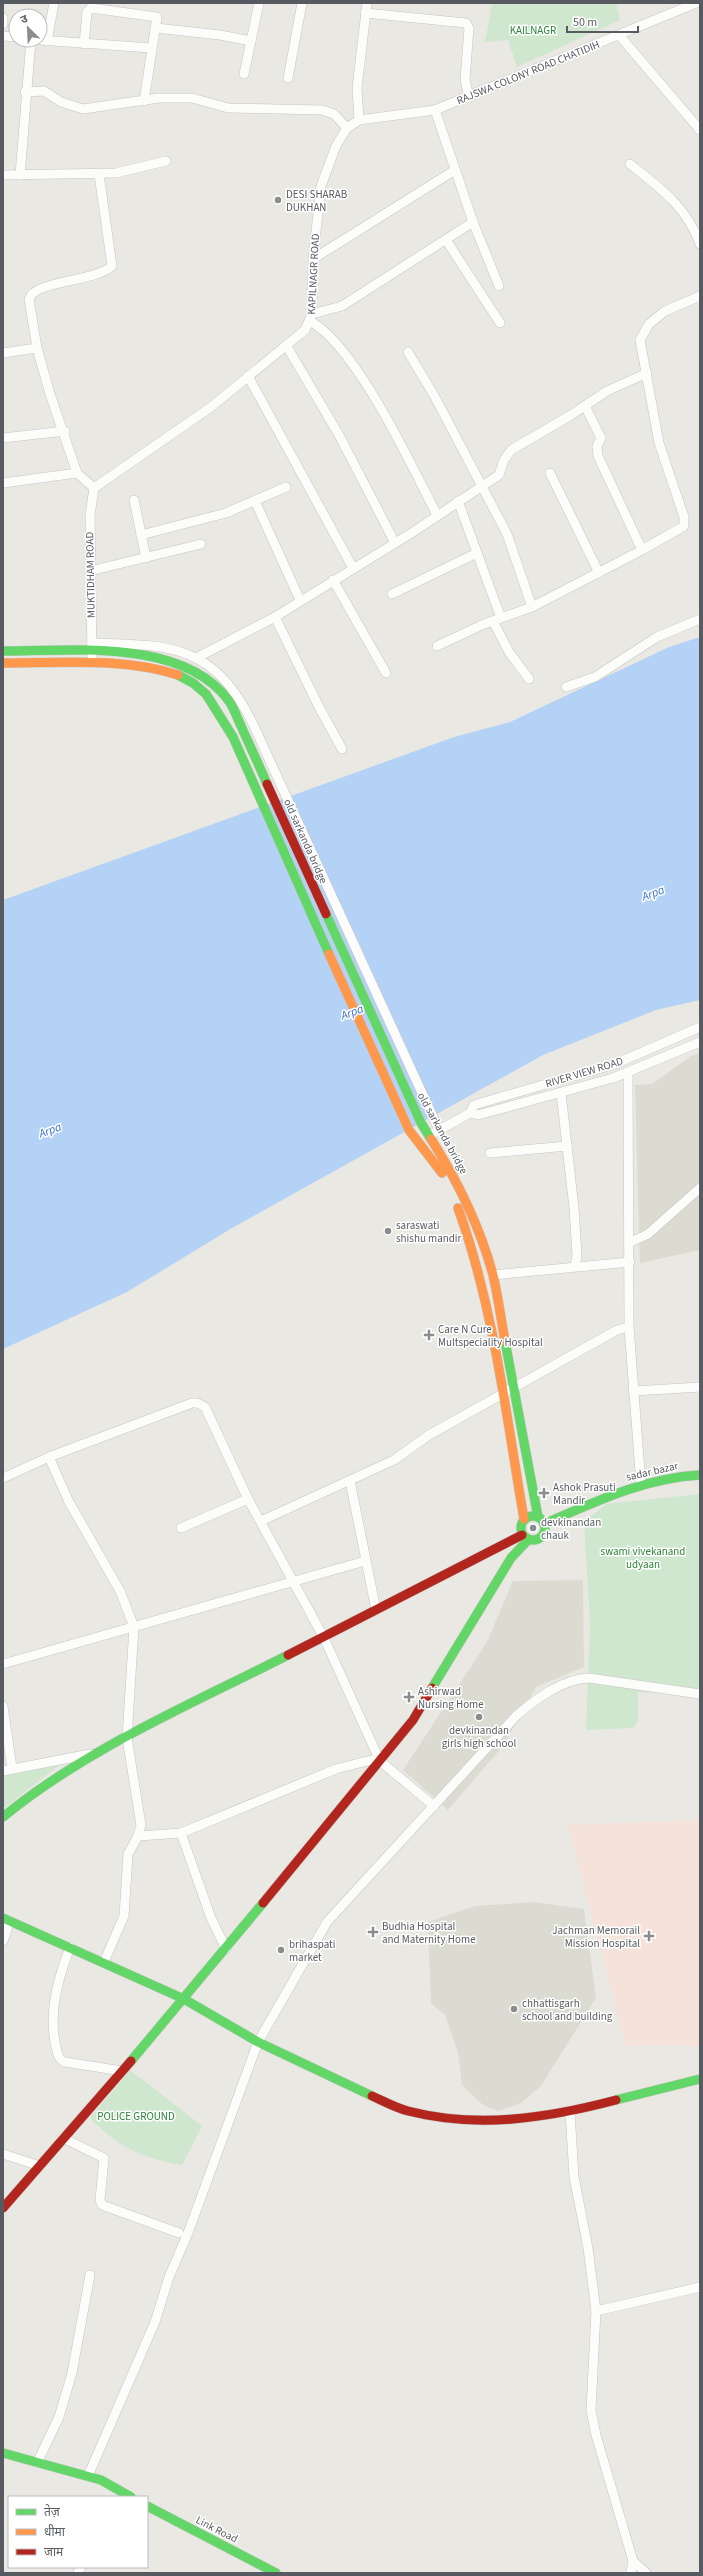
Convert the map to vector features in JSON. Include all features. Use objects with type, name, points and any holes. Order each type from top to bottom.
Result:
[{"type":"main road","name":"old sarkanda bridge","points":[[3,651],[144,656],[174,661],[196,671],[230,702],[345,960],[421,1123],[456,1183],[482,1238],[493,1275],[512,1387],[538,1517]]},
{"type":"main road","points":[[3,663],[92,665],[148,669],[176,674],[193,682],[204,692],[221,715],[254,783],[382,1075],[409,1130],[442,1173],[463,1218],[488,1314],[524,1519],[520,1528],[525,1538]]},
{"type":"main road","name":"sadar bazar","points":[[544,1524],[612,1493],[679,1475],[700,1475]]},
{"type":"main road","points":[[3,1817],[36,1790],[44,1787],[97,1753],[376,1610],[525,1538],[537,1540],[542,1537],[544,1524],[538,1517],[528,1517],[524,1519]]},
{"type":"main road","points":[[3,2208],[226,1949],[412,1720],[511,1558],[525,1538]]},
{"type":"main road","points":[[3,1826],[42,1792],[44,1787]]},
{"type":"main road","points":[[7,1920],[184,1999],[258,2042],[325,2076],[407,2111],[454,2119],[482,2121],[512,2120],[570,2112],[700,2079]]},
{"type":"main road","points":[[3,2453],[101,2480],[116,2493],[128,2496]]},
{"type":"main road","name":"Link Road","points":[[148,2507],[276,2573]]},
{"type":"street","points":[[48,25],[54,3]]},
{"type":"street","points":[[244,74],[259,3]]},
{"type":"street","points":[[288,78],[302,3]]},
{"type":"street","points":[[359,120],[357,88],[367,3]]},
{"type":"street","name":"RAJSWA COLONY ROAD CHATIDIH","points":[[449,105],[696,3]]},
{"type":"street","points":[[84,44],[87,12],[91,8],[154,16],[158,20],[151,48],[144,100]]},
{"type":"street","points":[[365,13],[466,23],[469,28],[465,80],[469,97]]},
{"type":"street","points":[[3,18],[3,24]]},
{"type":"street","points":[[156,28],[220,35],[251,41]]},
{"type":"street","points":[[618,35],[700,130]]},
{"type":"street","points":[[48,40],[151,48]]},
{"type":"street","points":[[20,175],[25,92],[30,48]]},
{"type":"street","points":[[25,92],[44,91],[61,102],[83,109],[144,100],[192,98],[235,109],[322,110],[334,114],[347,128]]},
{"type":"street","name":"KAPILNAGR ROAD","points":[[93,492],[211,407],[305,330],[311,318],[313,259],[321,186],[336,146],[347,128],[359,120],[435,110],[449,105]]},
{"type":"street","points":[[435,110],[473,222],[499,286]]},
{"type":"street","points":[[3,175],[98,174],[142,168],[166,161]]},
{"type":"street","points":[[630,164],[669,194],[684,211],[700,244]]},
{"type":"street","points":[[313,259],[455,170]]},
{"type":"street","points":[[93,492],[77,472],[65,431],[50,394],[37,348],[29,299],[32,293],[36,290],[82,278],[108,269],[113,265],[98,174]]},
{"type":"street","points":[[437,514],[368,389],[333,340],[311,318],[342,306],[473,222]]},
{"type":"street","points":[[446,240],[500,323]]},
{"type":"street","points":[[437,646],[497,619],[532,607],[680,529],[685,522],[659,443],[647,373],[640,348],[642,332],[649,324],[665,311],[699,299]]},
{"type":"street","points":[[286,345],[339,435],[395,543]]},
{"type":"street","points":[[3,354],[37,348]]},
{"type":"street","points":[[408,352],[435,397],[507,534],[532,607]]},
{"type":"street","points":[[198,657],[275,617],[300,600],[395,543],[437,514],[499,475],[504,460],[511,450],[585,406],[607,391],[647,373]]},
{"type":"street","points":[[248,376],[353,568]]},
{"type":"street","points":[[585,406],[601,438],[597,446],[598,456],[642,550]]},
{"type":"street","points":[[3,438],[65,431]]},
{"type":"street","points":[[3,483],[77,472]]},
{"type":"street","points":[[550,473],[599,573]]},
{"type":"street","points":[[141,535],[226,513],[286,488]]},
{"type":"street","name":"MUKTIDHAM ROAD","points":[[92,665],[90,571],[93,492]]},
{"type":"street","points":[[134,500],[146,558]]},
{"type":"street","points":[[256,501],[300,600]]},
{"type":"street","points":[[458,501],[477,553],[497,619],[509,652],[529,679]]},
{"type":"street","points":[[90,571],[201,544]]},
{"type":"street","points":[[392,594],[477,553]]},
{"type":"street","points":[[333,580],[386,673]]},
{"type":"street","points":[[275,617],[318,707],[342,749]]},
{"type":"street","points":[[566,686],[595,676],[657,637],[700,619]]},
{"type":"street","points":[[92,643],[159,646],[198,657],[231,688],[246,709],[439,1130]]},
{"type":"street","name":"RIVER VIEW ROAD","points":[[429,1136],[470,1113],[474,1105],[615,1064],[700,1027]]},
{"type":"street","name":"RIVER VIEW ROAD","points":[[470,1113],[478,1115],[628,1074],[700,1042]]},
{"type":"street","points":[[628,1074],[630,1262],[629,1327],[641,1485]]},
{"type":"street","points":[[561,1093],[574,1208],[577,1254],[575,1266]]},
{"type":"street","points":[[490,1153],[567,1146]]},
{"type":"street","points":[[629,1243],[648,1234],[700,1188]]},
{"type":"street","points":[[493,1275],[575,1266],[630,1262]]},
{"type":"street","points":[[261,1521],[394,1460],[429,1435],[512,1387],[617,1330],[629,1327]]},
{"type":"street","points":[[633,1391],[700,1388]]},
{"type":"street","points":[[3,1478],[49,1457],[197,1402],[205,1407],[248,1499],[324,1638],[380,1761],[434,1806]]},
{"type":"street","points":[[49,1457],[69,1502],[120,1592],[134,1627],[127,1738],[140,1818],[138,1836],[128,1854],[124,1916],[104,1962]]},
{"type":"street","points":[[350,1481],[376,1610]]},
{"type":"street","points":[[181,1528],[248,1499]]},
{"type":"street","points":[[3,1664],[294,1583],[365,1561]]},
{"type":"street","points":[[88,2476],[155,2322],[169,2278],[188,2233],[258,2042],[327,1922],[516,1716],[546,1694],[572,1681],[595,1679],[700,1694]]},
{"type":"street","points":[[3,1706],[12,1768]]},
{"type":"street","points":[[3,1771],[12,1768],[97,1753]]},
{"type":"street","points":[[138,1836],[181,1833],[336,1769],[371,1760],[380,1761]]},
{"type":"street","points":[[181,1833],[211,1918],[226,1949]]},
{"type":"street","points":[[3,1941],[7,1920]]},
{"type":"street","points":[[70,1947],[54,1998],[54,2035],[58,2056],[65,2062],[122,2071]]},
{"type":"street","points":[[570,2112],[574,2177],[588,2248],[596,2311],[592,2410],[598,2442],[633,2561],[631,2573]]},
{"type":"street","points":[[63,2138],[104,2158],[100,2200],[102,2205],[179,2233]]},
{"type":"street","points":[[3,2154],[40,2166]]},
{"type":"street","points":[[37,2463],[58,2417],[72,2373],[90,2275]]},
{"type":"street","points":[[596,2311],[700,2287]]},
{"type":"street","points":[[633,2561],[646,2573]]},
{"type":"shaded area","points":[[700,1053],[700,1250],[640,1263],[635,1085],[652,1084],[691,1056]]},
{"type":"shaded area","name":"devkinandan girls high school","points":[[583,1580],[584,1667],[536,1687],[503,1746],[448,1810],[403,1770],[487,1642],[513,1581]]},
{"type":"shaded area","name":"Jachman Memorail Mission Hospital","points":[[700,1820],[700,2046],[626,2046],[568,1825]]},
{"type":"shaded area","name":"chhattisgarh school and building","points":[[534,1902],[584,1909],[596,1998],[541,2086],[521,2103],[498,2111],[483,2105],[462,2085],[458,2052],[445,2015],[431,2003],[428,1922],[475,1906]]},
{"type":"green space","name":"KAILNAGR","points":[[492,3],[616,3],[620,20],[517,67],[508,40],[485,42]]},
{"type":"green space","name":"swami vivekanand udyaan","points":[[700,1494],[700,1694],[638,1692],[638,1720],[633,1728],[586,1730],[590,1624],[584,1522],[606,1504]]},
{"type":"green space","points":[[62,1763],[3,1809],[3,1776]]},
{"type":"green space","name":"POLICE GROUND","points":[[130,2070],[202,2126],[182,2165],[155,2159],[132,2150],[111,2137],[90,2118]]},
{"type":"water","name":"Arpa","points":[[700,637],[700,1000],[656,1010],[543,1055],[232,1228],[127,1292],[3,1349],[3,900],[454,737],[510,722],[669,647]]},
{"type":"traffic: fast","points":[[3,651],[93,650],[125,652],[155,657],[184,667],[209,681],[229,701],[267,784]]},
{"type":"traffic: fast","points":[[178,675],[193,683],[206,694],[233,737],[329,954]]},
{"type":"traffic: fast","points":[[326,914],[421,1123],[431,1139]]},
{"type":"traffic: fast","points":[[505,1341],[538,1517]]},
{"type":"traffic: fast","points":[[544,1524],[620,1492],[639,1486],[679,1477],[700,1475]]},
{"type":"traffic: fast","points":[[533,1516],[542,1519],[545,1528],[542,1537],[533,1540],[524,1537],[521,1528],[524,1519],[533,1516]]},
{"type":"traffic: fast","points":[[432,1688],[511,1558],[528,1540]]},
{"type":"traffic: fast","points":[[3,1817],[35,1792],[69,1769],[105,1748],[141,1728],[288,1655]]},
{"type":"traffic: fast","points":[[131,2061],[263,1903]]},
{"type":"traffic: fast","points":[[3,1918],[184,1999],[258,2042],[372,2096]]},
{"type":"traffic: fast","points":[[616,2100],[700,2079]]},
{"type":"traffic: fast","points":[[3,2453],[101,2480],[129,2496]]},
{"type":"traffic: fast","points":[[148,2507],[276,2573]]},
{"type":"traffic: slow","points":[[3,663],[113,663],[157,669],[178,675]]},
{"type":"traffic: slow","points":[[329,954],[409,1130],[442,1173]]},
{"type":"traffic: slow","points":[[431,1139],[459,1187],[475,1222],[488,1257],[498,1299],[505,1341]]},
{"type":"traffic: slow","points":[[458,1208],[481,1284],[490,1323],[505,1401],[524,1519]]},
{"type":"traffic: jam","points":[[267,784],[326,914]]},
{"type":"traffic: jam","points":[[288,1655],[522,1535]]},
{"type":"traffic: jam","points":[[263,1903],[413,1720],[432,1688]]},
{"type":"traffic: jam","points":[[3,2208],[131,2061]]},
{"type":"traffic: jam","points":[[372,2096],[408,2111],[460,2119],[487,2120],[513,2119],[565,2112],[616,2100]]},
{"type":"place","name":"DESI SHARAB DUKHAN","points":[[278,200]]},
{"type":"place","name":"saraswati shishu mandir","points":[[388,1231]]},
{"type":"place","name":"Care N Cure Multspeciality Hospital","points":[[429,1335]]},
{"type":"place","name":"Ashok Prasuti Mandir","points":[[544,1493]]},
{"type":"place","name":"devkinandan chauk","points":[[533,1528]]},
{"type":"place","name":"Ashirwad Nursing Home","points":[[409,1697]]},
{"type":"place","name":"devkinandan girls high school","points":[[479,1717]]},
{"type":"place","name":"Budhia Hospital and Maternity Home","points":[[373,1932]]},
{"type":"place","name":"Jachman Memorail Mission Hospital","points":[[649,1936]]},
{"type":"place","name":"brihaspati market","points":[[281,1950]]},
{"type":"place","name":"chhattisgarh school and building","points":[[514,2009]]}]
